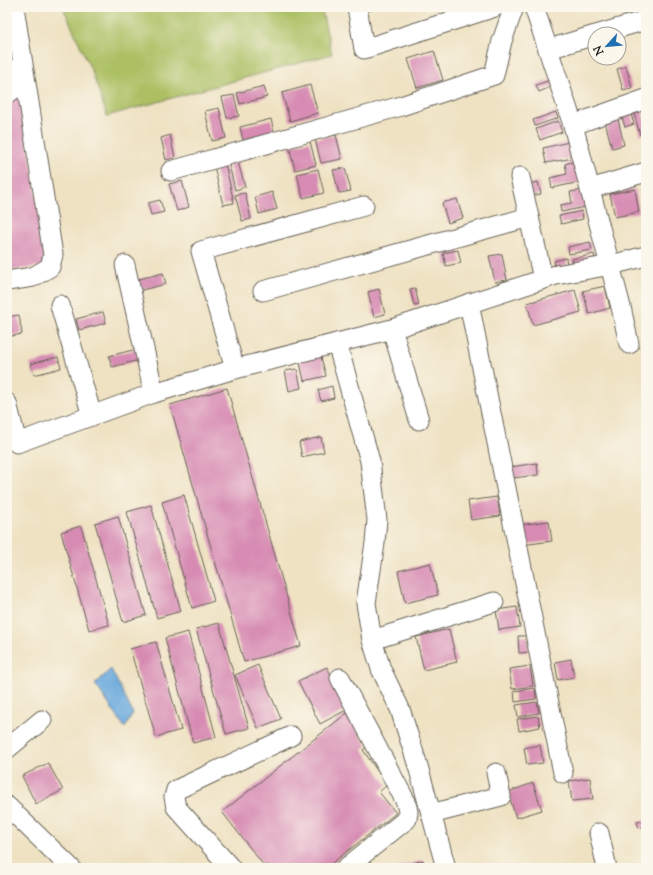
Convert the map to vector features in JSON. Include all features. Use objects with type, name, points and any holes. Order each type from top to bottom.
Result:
[{"type":"street","points":[[7,281],[33,277],[50,267],[53,255],[14,7]]},
{"type":"street","points":[[357,7],[364,50],[494,7]]},
{"type":"street","points":[[171,171],[401,106],[494,75],[502,41],[514,7]]},
{"type":"street","points":[[534,7],[573,125],[611,265],[629,344]]},
{"type":"street","points":[[626,26],[646,20]]},
{"type":"street","points":[[549,50],[587,38]]},
{"type":"street","points":[[7,68],[25,81]]},
{"type":"street","points":[[7,94],[25,81]]},
{"type":"street","points":[[573,125],[646,100]]},
{"type":"street","points":[[590,189],[646,172]]},
{"type":"street","points":[[520,177],[543,279]]},
{"type":"street","points":[[235,369],[201,251],[364,206]]},
{"type":"street","points":[[263,291],[529,217]]},
{"type":"street","points":[[7,403],[17,443],[154,393],[235,369],[392,329],[556,275],[611,265],[646,256]]},
{"type":"street","points":[[126,265],[154,393]]},
{"type":"street","points":[[469,303],[563,773]]},
{"type":"street","points":[[60,305],[92,416]]},
{"type":"street","points":[[392,329],[419,420]]},
{"type":"street","points":[[337,343],[370,461],[377,520],[376,543],[366,603],[372,640],[381,669],[400,709],[432,814],[446,868]]},
{"type":"street","points":[[372,640],[494,602]]},
{"type":"street","points":[[340,678],[406,802],[408,812],[407,819],[346,868]]},
{"type":"street","points":[[7,749],[42,720]]},
{"type":"street","points":[[231,868],[176,807],[174,797],[176,790],[291,736]]},
{"type":"street","points":[[432,814],[500,796],[496,773]]},
{"type":"street","points":[[7,806],[71,868]]},
{"type":"street","points":[[599,833],[607,868]]},
{"type":"green space","points":[[63,7],[321,7],[332,54],[107,116],[92,72]]},
{"type":"water","points":[[111,669],[133,713],[125,728],[95,684]]},
{"type":"building","points":[[8,36],[11,60],[7,60]]},
{"type":"building","points":[[434,51],[443,80],[417,88],[408,59]]},
{"type":"building","points":[[626,66],[632,88],[623,90],[617,69]]},
{"type":"building","points":[[553,79],[555,85],[539,92],[536,85]]},
{"type":"building","points":[[310,85],[318,113],[290,121],[282,93]]},
{"type":"building","points":[[264,86],[267,97],[240,104],[237,93]]},
{"type":"building","points":[[234,95],[239,116],[227,118],[222,97]]},
{"type":"building","points":[[20,96],[48,265],[8,271],[7,98]]},
{"type":"building","points":[[219,108],[226,138],[212,141],[205,111]]},
{"type":"building","points":[[641,108],[646,125],[646,133],[640,135],[633,110]]},
{"type":"building","points":[[630,111],[634,124],[625,127],[621,114]]},
{"type":"building","points":[[556,112],[558,118],[535,126],[533,120]]},
{"type":"building","points":[[271,119],[274,132],[243,140],[240,127]]},
{"type":"building","points":[[618,119],[624,145],[612,148],[605,122]]},
{"type":"building","points":[[558,121],[562,132],[540,140],[536,129]]},
{"type":"building","points":[[170,135],[175,158],[166,160],[161,138]]},
{"type":"building","points":[[336,135],[342,159],[321,163],[315,139]]},
{"type":"building","points":[[310,141],[316,165],[295,170],[289,146]]},
{"type":"building","points":[[569,142],[573,158],[546,163],[543,148]]},
{"type":"building","points":[[576,161],[580,182],[552,188],[550,178],[567,174],[565,164]]},
{"type":"building","points":[[238,162],[245,187],[235,190],[229,164]]},
{"type":"building","points":[[225,163],[234,203],[223,205],[214,166]]},
{"type":"building","points":[[345,168],[351,191],[339,193],[333,170]]},
{"type":"building","points":[[318,169],[324,193],[303,198],[297,174]]},
{"type":"building","points":[[182,181],[189,207],[177,211],[169,184]]},
{"type":"building","points":[[538,182],[541,194],[527,197],[524,185]]},
{"type":"building","points":[[635,189],[639,212],[615,217],[610,194]]},
{"type":"building","points":[[583,190],[586,207],[561,212],[560,205],[572,203],[570,192]]},
{"type":"building","points":[[272,192],[277,209],[259,214],[255,197]]},
{"type":"building","points":[[245,193],[251,219],[242,221],[235,195]]},
{"type":"building","points":[[457,199],[463,218],[448,223],[442,203]]},
{"type":"building","points":[[160,200],[164,212],[151,215],[148,203]]},
{"type":"building","points":[[582,211],[583,219],[561,224],[559,216]]},
{"type":"building","points":[[590,242],[592,250],[569,254],[568,247]]},
{"type":"building","points":[[458,250],[461,263],[446,266],[443,253]]},
{"type":"building","points":[[502,254],[507,280],[495,282],[489,256]]},
{"type":"building","points":[[594,254],[596,262],[573,267],[572,259]]},
{"type":"building","points":[[566,258],[567,265],[555,268],[554,261]]},
{"type":"building","points":[[163,273],[166,284],[138,291],[135,280]]},
{"type":"building","points":[[605,286],[610,308],[589,314],[583,291]]},
{"type":"building","points":[[415,288],[419,305],[414,306],[410,289]]},
{"type":"building","points":[[379,289],[385,314],[374,317],[368,292]]},
{"type":"building","points":[[575,290],[581,312],[533,325],[527,303]]},
{"type":"building","points":[[103,312],[106,323],[79,330],[76,319]]},
{"type":"building","points":[[19,315],[22,334],[7,337],[7,317]]},
{"type":"building","points":[[137,349],[139,360],[112,367],[109,356]]},
{"type":"building","points":[[320,353],[326,376],[304,381],[299,358]]},
{"type":"building","points":[[58,357],[61,368],[34,375],[30,364]]},
{"type":"building","points":[[297,369],[301,388],[289,391],[285,371]]},
{"type":"building","points":[[332,386],[334,398],[321,401],[318,390]]},
{"type":"building","points":[[227,388],[301,646],[244,662],[170,405]]},
{"type":"building","points":[[321,437],[324,452],[302,457],[299,442]]},
{"type":"building","points":[[537,463],[538,475],[513,478],[511,467]]},
{"type":"building","points":[[184,495],[214,601],[192,608],[162,502]]},
{"type":"building","points":[[497,497],[500,516],[471,520],[468,501]]},
{"type":"building","points":[[151,505],[181,611],[157,618],[127,512]]},
{"type":"building","points":[[118,516],[146,615],[123,622],[95,523]]},
{"type":"building","points":[[549,521],[552,541],[522,545],[519,525]]},
{"type":"building","points":[[81,526],[109,625],[89,630],[61,532]]},
{"type":"building","points":[[430,563],[438,595],[405,603],[398,571]]},
{"type":"building","points":[[517,607],[520,627],[499,630],[496,610]]},
{"type":"building","points":[[219,623],[249,728],[226,734],[196,629]]},
{"type":"building","points":[[449,629],[457,662],[424,670],[416,637]]},
{"type":"building","points":[[188,632],[216,737],[193,743],[165,638]]},
{"type":"building","points":[[518,636],[528,636],[529,652],[519,653]]},
{"type":"building","points":[[156,642],[181,730],[156,737],[130,649]]},
{"type":"building","points":[[571,659],[574,677],[558,680],[555,662]]},
{"type":"building","points":[[258,665],[281,719],[258,728],[235,675]]},
{"type":"building","points":[[530,666],[533,686],[512,689],[509,669]]},
{"type":"building","points":[[327,667],[348,709],[320,724],[298,681]]},
{"type":"building","points":[[535,688],[536,699],[515,702],[514,691]]},
{"type":"building","points":[[537,702],[539,713],[518,717],[516,705]]},
{"type":"building","points":[[347,713],[367,746],[363,750],[387,785],[379,792],[396,813],[326,868],[271,868],[268,865],[265,867],[222,812]]},
{"type":"building","points":[[538,716],[540,727],[519,731],[517,719]]},
{"type":"building","points":[[540,745],[543,763],[527,765],[524,748]]},
{"type":"building","points":[[48,763],[63,790],[36,804],[22,776]]},
{"type":"building","points":[[590,778],[593,799],[572,801],[569,781]]},
{"type":"building","points":[[533,783],[542,810],[516,818],[508,792]]},
{"type":"building","points":[[646,820],[646,826],[639,828],[637,822]]},
{"type":"building","points":[[423,860],[426,868],[397,868]]}]
